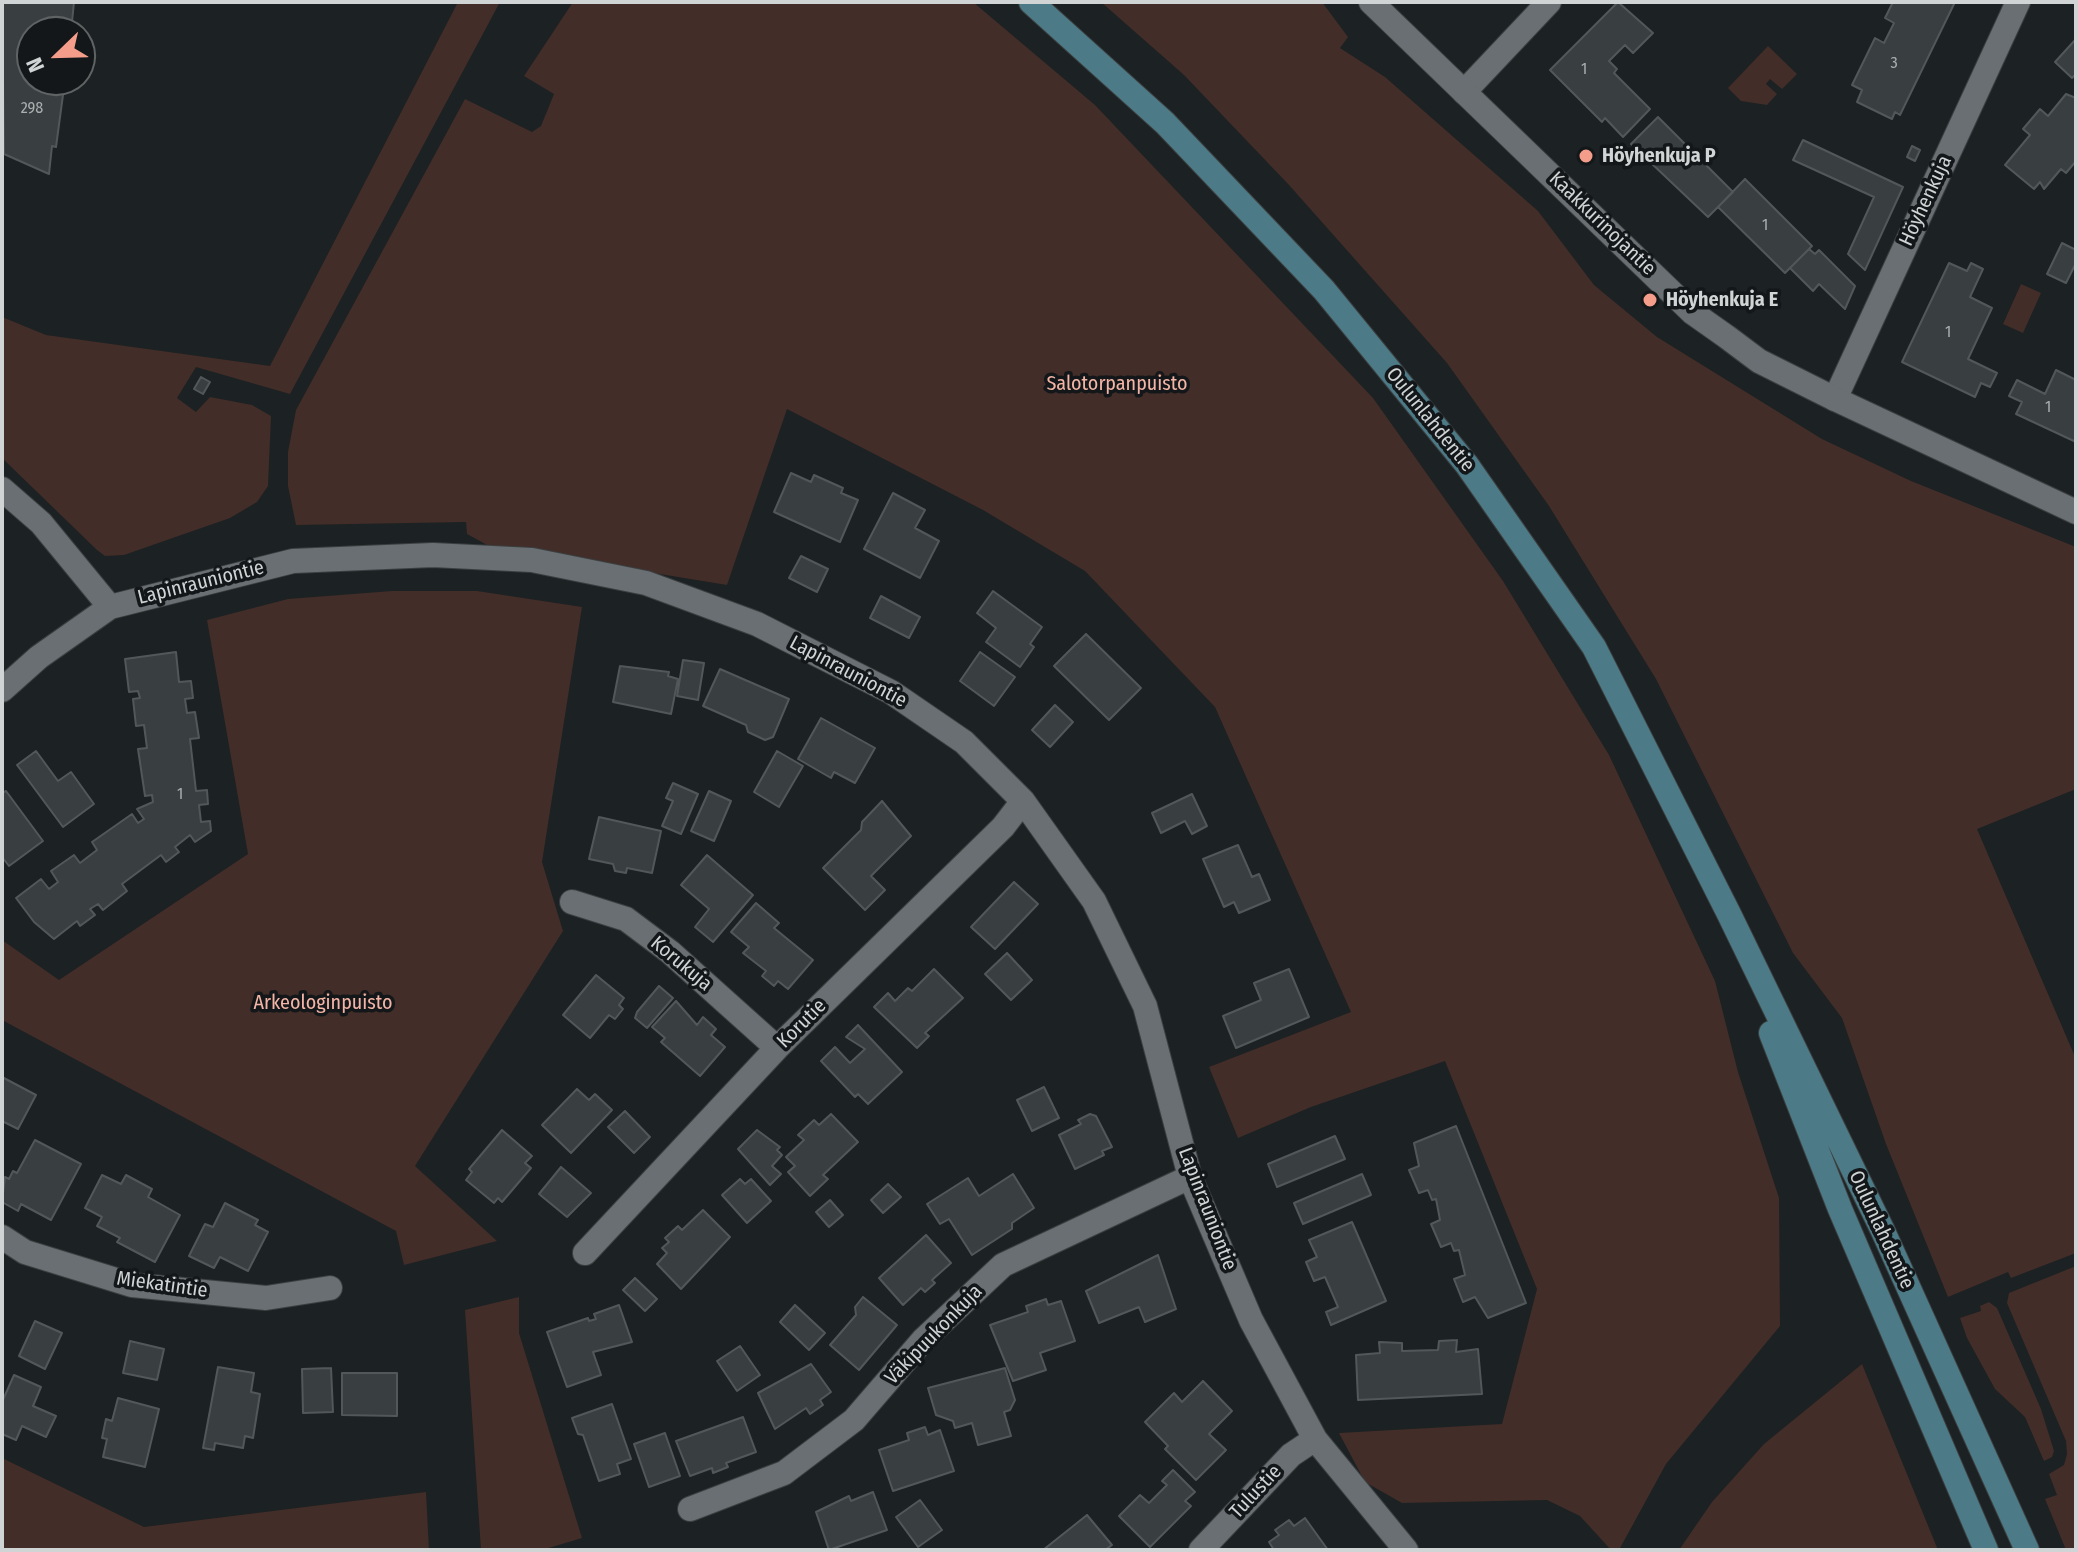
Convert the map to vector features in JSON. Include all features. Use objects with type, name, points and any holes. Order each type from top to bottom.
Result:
[{"type":"main road","name":"Oulunlahdentie","points":[[1031,2],[1165,123],[1324,290],[1467,465],[1594,647],[1729,914],[1883,1231],[2026,1547]]},
{"type":"main road","name":"Oulunlahdentie","points":[[1729,914],[1769,1028],[1840,1209],[1986,1550]]},
{"type":"street","name":"Kaakkurinojantie","points":[[1371,2],[1693,313],[1759,361],[2076,512]]},
{"type":"street","points":[[1464,92],[1549,2]]},
{"type":"street","name":"Höyhenkuja","points":[[1835,399],[2018,2]]},
{"type":"street","name":"Lapinrauniontie","points":[[2,489],[41,523],[110,607],[212,578],[293,561],[433,555],[532,560],[646,583],[757,624],[891,692],[964,742],[1023,801],[1058,844],[1094,901],[1145,1006],[1190,1177],[1251,1320],[1315,1439],[1406,1550]]},
{"type":"street","points":[[2,690],[39,657],[110,607]]},
{"type":"street","name":"Korutie","points":[[585,1253],[777,1048],[1003,827],[1023,801]]},
{"type":"street","name":"Korukuja","points":[[572,902],[626,919],[670,952],[777,1048]]},
{"type":"street","name":"Väkipuukonkuja","points":[[690,1509],[784,1473],[854,1420],[923,1340],[1003,1265],[1190,1177]]},
{"type":"street","name":"Miekatintie","points":[[2,1237],[25,1252],[132,1285],[266,1298],[330,1288]]},
{"type":"street","name":"Tulustie","points":[[1201,1550],[1291,1455],[1315,1439]]},
{"type":"green space","points":[[458,2],[500,2],[290,394],[196,367],[177,398],[196,412],[210,397],[252,405],[271,416],[268,486],[257,502],[230,518],[124,555],[105,556],[2,458],[2,317],[46,335],[270,366]]},
{"type":"green space","name":"Salotorpanpuisto","points":[[573,2],[973,2],[1095,105],[1373,398],[1503,581],[1609,755],[1715,981],[1738,1072],[1779,1198],[1780,1326],[1666,1464],[1619,1550],[1611,1550],[1580,1516],[1547,1500],[1402,1503],[1365,1482],[1339,1433],[1502,1424],[1537,1289],[1445,1061],[1311,1107],[1238,1138],[1209,1067],[1351,1012],[1215,707],[1085,571],[983,510],[787,409],[727,585],[489,546],[467,534],[466,522],[296,525],[288,486],[288,452],[296,410],[465,99],[532,132],[541,126],[554,94],[524,76]]},
{"type":"green space","points":[[1101,2],[1322,2],[1348,37],[1340,48],[1385,77],[1538,211],[1594,285],[1657,337],[1822,439],[1911,481],[2076,547],[2076,789],[1977,829],[2076,1059],[2076,1253],[2011,1278],[2008,1272],[1948,1297],[1886,1144],[1842,1018],[1793,953],[1656,679],[1549,506],[1447,363],[1289,185],[1184,75]]},
{"type":"green space","points":[[1768,46],[1797,74],[1782,89],[1770,79],[1766,84],[1777,94],[1767,105],[1741,101],[1728,88]]},
{"type":"green space","points":[[2021,284],[2041,293],[2023,333],[2003,324]]},
{"type":"green space","name":"Arkeologinpuisto","points":[[392,591],[477,591],[582,607],[542,862],[563,931],[415,1166],[497,1241],[404,1265],[396,1231],[2,1020],[2,940],[59,980],[248,854],[207,620],[288,599]]},
{"type":"green space","points":[[2076,1266],[2076,1550],[2066,1550],[2045,1499],[2057,1495],[2049,1474],[2064,1465],[2066,1441],[2007,1303],[2009,1293]]},
{"type":"green space","points":[[519,1297],[519,1333],[582,1538],[542,1550],[481,1550],[465,1310]]},
{"type":"green space","points":[[1989,1302],[1997,1308],[2041,1409],[2054,1451],[2052,1457],[2044,1461],[2025,1417],[1995,1389],[1967,1338],[1960,1318],[1981,1311],[1980,1306]]},
{"type":"green space","points":[[1862,1364],[1938,1550],[1679,1550],[1712,1502],[1764,1444]]},
{"type":"green space","points":[[2,1458],[144,1527],[426,1492],[429,1550],[2,1550]]},
{"type":"building","points":[[2,2],[74,2],[73,16],[16,16],[16,96],[63,96],[49,174],[4,154]]},
{"type":"building","points":[[1618,2],[1653,33],[1633,53],[1625,45],[1609,61],[1617,69],[1614,73],[1650,109],[1623,137],[1605,118],[1602,122],[1550,70]]},
{"type":"building","points":[[1893,2],[1955,2],[1900,115],[1895,112],[1892,119],[1857,102],[1862,90],[1852,85],[1875,38],[1884,43],[1894,23],[1885,18]]},
{"type":"building","points":[[2076,39],[2076,74],[2072,78],[2055,62]]},
{"type":"building","points":[[2066,94],[2076,98],[2076,161],[2066,173],[2061,169],[2044,189],[2040,182],[2034,189],[2005,165],[2030,135],[2023,129],[2040,109],[2048,116]]},
{"type":"building","points":[[1658,117],[1733,192],[1708,217],[1631,144]]},
{"type":"building","points":[[1803,140],[1903,187],[1865,270],[1848,254],[1874,197],[1793,160]]},
{"type":"building","points":[[1912,146],[1920,150],[1915,161],[1907,157]]},
{"type":"building","points":[[1745,179],[1812,246],[1785,273],[1718,207]]},
{"type":"building","points":[[2062,243],[2076,250],[2076,263],[2066,283],[2047,274]]},
{"type":"building","points":[[1809,249],[1815,254],[1819,250],[1855,286],[1845,309],[1819,284],[1813,291],[1790,268]]},
{"type":"building","points":[[1949,263],[1967,271],[1971,263],[1983,269],[1970,297],[1992,308],[1968,359],[1997,373],[1990,387],[1981,383],[1975,397],[1902,362]]},
{"type":"building","points":[[2056,370],[2076,380],[2076,442],[2016,414],[2022,402],[2009,396],[2017,380],[2045,394]]},
{"type":"building","points":[[201,377],[210,382],[203,394],[194,389]]},
{"type":"building","points":[[791,473],[811,482],[814,475],[843,488],[841,493],[858,500],[840,542],[774,512]]},
{"type":"building","points":[[893,493],[925,510],[915,528],[939,541],[920,578],[864,549]]},
{"type":"building","points":[[801,556],[828,569],[817,592],[789,578]]},
{"type":"building","points":[[993,591],[1042,627],[1030,644],[1034,647],[1020,667],[986,642],[996,628],[977,613]]},
{"type":"building","points":[[881,596],[920,617],[909,638],[870,618]]},
{"type":"building","points":[[1086,634],[1141,688],[1109,720],[1054,666]]},
{"type":"building","points":[[176,652],[179,682],[191,681],[193,698],[185,699],[187,713],[195,712],[199,738],[190,739],[196,791],[207,790],[208,804],[199,805],[201,822],[210,821],[211,831],[195,842],[190,835],[175,847],[179,852],[166,862],[161,855],[122,884],[127,891],[103,910],[98,904],[90,909],[95,915],[80,926],[77,921],[54,939],[34,922],[16,898],[41,879],[49,889],[58,882],[51,871],[74,855],[80,863],[97,850],[92,842],[132,814],[138,823],[144,819],[137,809],[153,802],[152,795],[145,796],[138,749],[147,748],[144,725],[136,726],[133,699],[140,698],[138,691],[129,692],[125,659]]},
{"type":"building","points":[[980,652],[1015,677],[994,706],[960,681]]},
{"type":"building","points":[[683,660],[704,663],[698,700],[677,696]]},
{"type":"building","points":[[620,666],[669,672],[668,676],[678,679],[671,714],[613,702]]},
{"type":"building","points":[[720,669],[789,699],[773,737],[765,740],[748,732],[746,725],[703,706]]},
{"type":"building","points":[[1055,705],[1073,722],[1050,747],[1032,730]]},
{"type":"building","points":[[821,718],[875,748],[855,783],[834,772],[831,778],[798,759]]},
{"type":"building","points":[[36,751],[58,781],[71,772],[94,804],[63,827],[17,765]]},
{"type":"building","points":[[777,751],[803,766],[779,807],[754,792]]},
{"type":"building","points":[[673,783],[698,794],[681,834],[662,826],[673,801],[666,798]]},
{"type":"building","points":[[6,791],[43,841],[9,866],[2,857],[2,793]]},
{"type":"building","points":[[709,791],[731,801],[714,841],[691,831]]},
{"type":"building","points":[[1192,794],[1207,826],[1192,834],[1185,821],[1161,833],[1152,813]]},
{"type":"building","points":[[882,801],[911,836],[871,876],[885,890],[865,910],[823,868],[861,830],[862,822]]},
{"type":"building","points":[[599,817],[661,831],[652,873],[627,868],[626,873],[615,871],[613,864],[589,859]]},
{"type":"building","points":[[1238,845],[1252,877],[1259,874],[1270,900],[1239,913],[1234,902],[1224,907],[1203,859]]},
{"type":"building","points":[[707,855],[753,895],[713,942],[695,927],[709,909],[681,885]]},
{"type":"building","points":[[1014,882],[1038,904],[995,949],[971,927]]},
{"type":"building","points":[[756,903],[779,923],[774,928],[813,960],[788,989],[778,981],[774,986],[762,976],[766,971],[743,953],[749,947],[731,932]]},
{"type":"building","points":[[1007,953],[1032,980],[1011,1000],[985,974]]},
{"type":"building","points":[[934,969],[963,998],[925,1033],[929,1036],[917,1048],[874,1007],[888,993],[895,1001],[908,988],[912,991]]},
{"type":"building","points":[[1289,969],[1309,1017],[1236,1048],[1223,1016],[1261,1000],[1254,983]]},
{"type":"building","points":[[596,975],[624,998],[619,1005],[623,1009],[615,1019],[609,1015],[590,1038],[563,1015]]},
{"type":"building","points":[[659,986],[673,998],[647,1028],[635,1018]]},
{"type":"building","points":[[676,1001],[697,1025],[703,1017],[716,1029],[711,1035],[725,1047],[700,1076],[661,1042],[665,1038],[652,1027]]},
{"type":"building","points":[[858,1025],[902,1072],[868,1104],[858,1094],[855,1097],[821,1061],[835,1047],[850,1063],[865,1049],[846,1037]]},
{"type":"building","points":[[2,1077],[36,1095],[18,1129],[2,1121]]},
{"type":"building","points":[[1044,1087],[1059,1118],[1032,1131],[1017,1100]]},
{"type":"building","points":[[577,1089],[589,1100],[595,1094],[612,1110],[571,1153],[542,1125]]},
{"type":"building","points":[[625,1111],[650,1137],[634,1153],[608,1127]]},
{"type":"building","points":[[831,1114],[858,1142],[823,1175],[828,1179],[810,1196],[788,1172],[795,1166],[786,1157],[804,1140],[798,1135],[814,1120],[819,1125]]},
{"type":"building","points":[[1090,1114],[1096,1116],[1112,1147],[1102,1151],[1104,1155],[1075,1169],[1059,1135],[1081,1124],[1078,1120]]},
{"type":"building","points":[[1456,1126],[1526,1303],[1488,1318],[1475,1297],[1463,1302],[1454,1279],[1465,1275],[1459,1250],[1454,1251],[1451,1243],[1441,1247],[1431,1224],[1440,1220],[1436,1199],[1432,1200],[1428,1190],[1419,1193],[1409,1170],[1419,1166],[1414,1143]]},
{"type":"building","points":[[502,1130],[532,1156],[525,1163],[531,1168],[502,1202],[498,1198],[494,1203],[466,1180],[472,1172],[469,1169]]},
{"type":"building","points":[[757,1130],[780,1147],[777,1150],[782,1155],[772,1166],[781,1174],[770,1185],[738,1149]]},
{"type":"building","points":[[1335,1136],[1345,1159],[1277,1187],[1268,1164]]},
{"type":"building","points":[[35,1140],[81,1164],[51,1220],[21,1204],[18,1211],[2,1202],[5,1177],[9,1179],[13,1171],[17,1173]]},
{"type":"building","points":[[561,1167],[591,1193],[567,1217],[539,1194]]},
{"type":"building","points":[[1013,1174],[1034,1208],[1012,1223],[1012,1229],[972,1255],[949,1219],[940,1224],[927,1204],[968,1178],[979,1196]]},
{"type":"building","points":[[1362,1174],[1371,1195],[1303,1224],[1294,1203]]},
{"type":"building","points":[[102,1175],[121,1184],[126,1175],[152,1189],[148,1197],[180,1215],[155,1262],[117,1242],[120,1238],[97,1226],[102,1217],[85,1208]]},
{"type":"building","points":[[740,1179],[745,1184],[751,1179],[771,1201],[747,1223],[722,1195]]},
{"type":"building","points":[[888,1184],[901,1197],[883,1213],[871,1200]]},
{"type":"building","points":[[830,1200],[843,1215],[829,1227],[816,1212]]},
{"type":"building","points":[[225,1203],[258,1220],[255,1225],[268,1232],[248,1271],[220,1257],[214,1268],[189,1256],[205,1224],[213,1227]]},
{"type":"building","points":[[703,1210],[730,1237],[681,1289],[657,1264],[667,1253],[662,1248],[669,1242],[665,1238],[678,1226],[682,1230]]},
{"type":"building","points":[[1352,1222],[1386,1301],[1331,1325],[1326,1312],[1338,1307],[1325,1277],[1314,1281],[1306,1262],[1317,1257],[1309,1240]]},
{"type":"building","points":[[926,1235],[951,1263],[932,1280],[935,1283],[925,1292],[921,1288],[903,1305],[879,1278]]},
{"type":"building","points":[[1158,1255],[1176,1309],[1145,1322],[1139,1307],[1099,1323],[1086,1291]]},
{"type":"building","points":[[635,1278],[657,1299],[645,1311],[623,1290]]},
{"type":"building","points":[[863,1297],[897,1325],[859,1370],[830,1345],[856,1315],[855,1307]]},
{"type":"building","points":[[1046,1299],[1048,1305],[1061,1301],[1075,1341],[1040,1353],[1046,1370],[1013,1381],[990,1325],[1028,1312],[1026,1306]]},
{"type":"building","points":[[619,1305],[632,1342],[593,1352],[601,1375],[567,1387],[547,1332],[588,1318],[589,1321],[596,1319],[594,1314]]},
{"type":"building","points":[[795,1305],[825,1333],[809,1350],[780,1322]]},
{"type":"building","points":[[35,1321],[62,1333],[45,1369],[19,1356]]},
{"type":"building","points":[[1457,1340],[1456,1352],[1478,1349],[1482,1394],[1358,1400],[1356,1355],[1380,1353],[1379,1342],[1402,1343],[1402,1351],[1438,1350],[1439,1341]]},
{"type":"building","points":[[130,1341],[164,1349],[157,1380],[123,1373]]},
{"type":"building","points":[[740,1346],[760,1375],[737,1391],[717,1361]]},
{"type":"building","points":[[811,1364],[831,1392],[820,1400],[823,1405],[810,1414],[806,1408],[775,1429],[758,1393]]},
{"type":"building","points":[[218,1367],[254,1373],[251,1392],[260,1394],[253,1438],[245,1436],[243,1448],[215,1443],[214,1450],[203,1448]]},
{"type":"building","points":[[331,1368],[333,1412],[303,1413],[302,1369]]},
{"type":"building","points":[[1005,1368],[1015,1400],[1010,1410],[1004,1412],[1011,1436],[978,1445],[972,1423],[955,1428],[953,1421],[936,1415],[928,1388]]},
{"type":"building","points":[[342,1373],[397,1373],[397,1416],[342,1415]]},
{"type":"building","points":[[14,1375],[41,1387],[33,1406],[56,1416],[46,1437],[22,1426],[16,1440],[2,1434],[2,1402]]},
{"type":"building","points":[[1203,1381],[1232,1411],[1209,1434],[1226,1450],[1196,1480],[1165,1449],[1168,1446],[1145,1422],[1174,1393],[1182,1402]]},
{"type":"building","points":[[118,1398],[159,1409],[145,1467],[103,1457],[107,1439],[102,1438],[106,1419],[112,1421]]},
{"type":"building","points":[[612,1404],[631,1459],[617,1464],[620,1474],[599,1481],[583,1435],[578,1434],[572,1418]]},
{"type":"building","points":[[743,1417],[756,1452],[726,1463],[728,1467],[713,1473],[712,1468],[690,1476],[676,1441]]},
{"type":"building","points":[[925,1427],[928,1435],[940,1430],[954,1471],[893,1491],[879,1450],[909,1440],[907,1433]]},
{"type":"building","points":[[665,1433],[680,1476],[649,1487],[634,1444]]},
{"type":"building","points":[[1173,1470],[1195,1492],[1185,1501],[1191,1506],[1150,1547],[1119,1516],[1140,1495],[1149,1503],[1167,1485],[1162,1481]]},
{"type":"building","points":[[873,1492],[887,1530],[829,1550],[816,1512],[849,1496],[851,1501]]},
{"type":"building","points":[[920,1500],[942,1530],[918,1547],[896,1517]]},
{"type":"building","points":[[1087,1515],[1112,1545],[1105,1550],[1043,1550]]},
{"type":"building","points":[[1305,1518],[1328,1550],[1274,1550],[1269,1542],[1279,1535],[1275,1530],[1289,1520],[1294,1526]]},
{"type":"place","name":"Höyhenkuja P","points":[[1586,156]]},
{"type":"place","name":"Höyhenkuja E","points":[[1650,300]]}]
